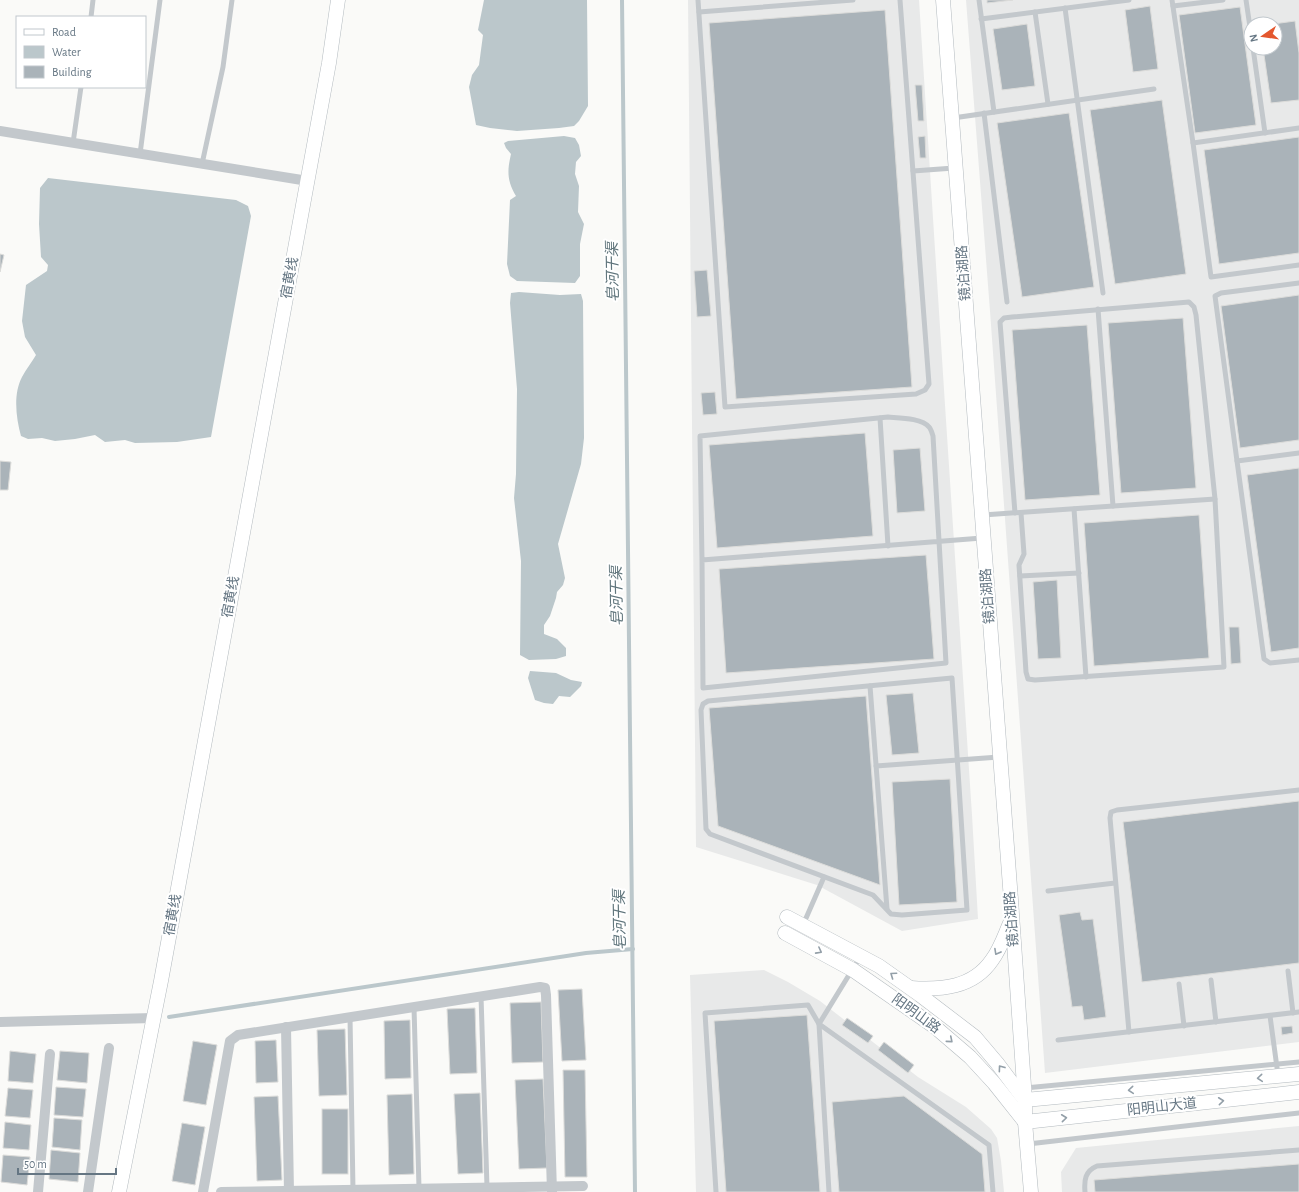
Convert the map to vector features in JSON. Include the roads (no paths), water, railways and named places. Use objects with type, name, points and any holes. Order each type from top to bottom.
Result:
[{"type":"main road","name":"宿黄线","points":[[119,1192],[161,981],[308,181],[329,63],[338,0]]},
{"type":"main road","name":"镜泊湖路","points":[[943,0],[1012,917],[1031,1192]]},
{"type":"main road","name":"阳明山路","points":[[787,917],[879,966],[911,988],[975,1037],[1024,1094]]},
{"type":"main road","points":[[911,988],[940,989],[972,979],[984,970],[992,960],[1002,944],[1012,917]]},
{"type":"main road","name":"阳明山路","points":[[785,933],[853,970],[929,1023],[970,1057],[994,1083],[1025,1122]]},
{"type":"main road","name":"阳明山大道","points":[[1024,1094],[1277,1070],[1299,1074]]},
{"type":"main road","name":"阳明山大道","points":[[1025,1122],[1299,1092]]},
{"type":"street","points":[[0,131],[308,181]]},
{"type":"street","points":[[203,1192],[230,1041],[233,1037],[286,1027],[540,987],[545,988],[546,995],[552,1189]]},
{"type":"street","points":[[0,1022],[153,1018]]},
{"type":"street","points":[[286,1027],[289,1191]]},
{"type":"street","points":[[88,1192],[109,1048]]},
{"type":"street","points":[[38,1192],[50,1054]]},
{"type":"street","points":[[221,1192],[470,1190],[487,1187],[552,1189],[583,1186]]},
{"type":"lane","points":[[91,16],[93,0]]},
{"type":"lane","points":[[140,154],[160,0]]},
{"type":"lane","points":[[202,164],[223,67],[232,0]]},
{"type":"lane","points":[[698,0],[725,407],[916,394],[925,390],[929,384],[900,0]]},
{"type":"lane","points":[[769,0],[770,6]]},
{"type":"lane","points":[[699,12],[853,0]]},
{"type":"lane","points":[[978,0],[994,112]]},
{"type":"lane","points":[[981,20],[1129,0]]},
{"type":"lane","points":[[1172,0],[1211,277],[1299,265]]},
{"type":"lane","points":[[1173,6],[1223,0]]},
{"type":"lane","points":[[1246,0],[1248,16]]},
{"type":"lane","points":[[1065,8],[1103,293]]},
{"type":"lane","points":[[1035,12],[1048,104]]},
{"type":"lane","points":[[1254,56],[1265,133]]},
{"type":"lane","points":[[73,143],[81,88]]},
{"type":"lane","points":[[952,118],[1154,89]]},
{"type":"lane","points":[[984,113],[1007,302]]},
{"type":"lane","points":[[1193,143],[1299,128]]},
{"type":"lane","points":[[913,171],[956,168]]},
{"type":"lane","points":[[1299,283],[1221,292],[1215,296],[1264,659],[1270,662],[1299,660]]},
{"type":"lane","points":[[1015,513],[1000,322],[1004,318],[1012,317],[1190,302],[1194,306],[1196,315],[1215,499],[1224,667],[1086,677],[1035,680],[1028,679],[1026,672],[1019,565],[1024,554],[1021,513]]},
{"type":"lane","points":[[1098,309],[1113,506]]},
{"type":"lane","points":[[888,417],[923,422],[929,427],[933,436],[946,663],[703,688],[700,436],[880,418],[888,417]]},
{"type":"lane","points":[[880,418],[888,546]]},
{"type":"lane","points":[[1237,461],[1299,453]]},
{"type":"lane","points":[[982,515],[1215,499]]},
{"type":"lane","points":[[1074,509],[1086,677]]},
{"type":"lane","points":[[702,560],[984,538]]},
{"type":"lane","points":[[1020,576],[1079,573]]},
{"type":"lane","points":[[952,678],[967,910],[902,915],[891,914],[873,895],[710,834],[706,829],[701,710],[703,704],[708,701],[870,686],[952,678]]},
{"type":"lane","points":[[870,686],[887,910]]},
{"type":"lane","points":[[876,766],[1000,757]]},
{"type":"lane","points":[[1129,1032],[1110,818],[1111,812],[1116,810],[1299,790]]},
{"type":"lane","points":[[802,926],[824,877]]},
{"type":"lane","points":[[1048,891],[1116,884]]},
{"type":"lane","points":[[829,1192],[819,1024],[861,956]]},
{"type":"lane","points":[[1058,1040],[1296,1013],[1288,971]]},
{"type":"lane","points":[[1211,980],[1216,1022]]},
{"type":"lane","points":[[1179,984],[1184,1026]]},
{"type":"lane","points":[[481,996],[487,1187]]},
{"type":"lane","points":[[716,1192],[706,1013],[808,1005],[819,1024],[989,1145],[993,1192]]},
{"type":"lane","points":[[414,1007],[423,1190]]},
{"type":"lane","points":[[1270,1016],[1277,1070],[1299,1062]]},
{"type":"lane","points":[[350,1017],[353,1190]]},
{"type":"lane","points":[[1028,1144],[1299,1113]]},
{"type":"lane","points":[[1085,1192],[1084,1184],[1086,1176],[1090,1169],[1097,1166],[1299,1150]]},
{"type":"water","points":[[484,0],[587,0],[588,106],[579,121],[574,126],[517,131],[476,125],[469,87],[472,75],[479,65],[483,35],[478,30]]},
{"type":"water","points":[[564,136],[575,138],[579,145],[581,156],[576,162],[575,174],[579,186],[578,212],[584,224],[580,244],[580,276],[575,283],[517,281],[510,276],[507,264],[510,200],[516,196],[509,181],[511,154],[504,143],[508,141]]},
{"type":"water","points":[[48,178],[236,200],[248,206],[251,216],[211,437],[177,442],[135,443],[125,440],[105,442],[95,435],[55,441],[42,438],[28,439],[21,436],[16,406],[17,391],[25,371],[36,355],[25,337],[22,321],[26,285],[47,271],[48,265],[41,257],[39,224],[40,188]]},
{"type":"water","points":[[519,292],[560,295],[581,294],[583,301],[584,438],[581,464],[558,544],[565,578],[563,585],[557,592],[550,616],[544,625],[544,634],[557,639],[566,648],[566,656],[556,659],[529,660],[520,655],[521,561],[514,498],[516,474],[517,389],[510,303],[511,293]]},
{"type":"water","points":[[530,671],[556,673],[571,680],[582,682],[581,686],[570,697],[559,696],[553,704],[544,703],[535,700],[528,678]]},
{"type":"waterway","name":"皂河干渠","points":[[622,0],[635,1192]]},
{"type":"waterway","points":[[169,1017],[586,953],[633,949]]}]
